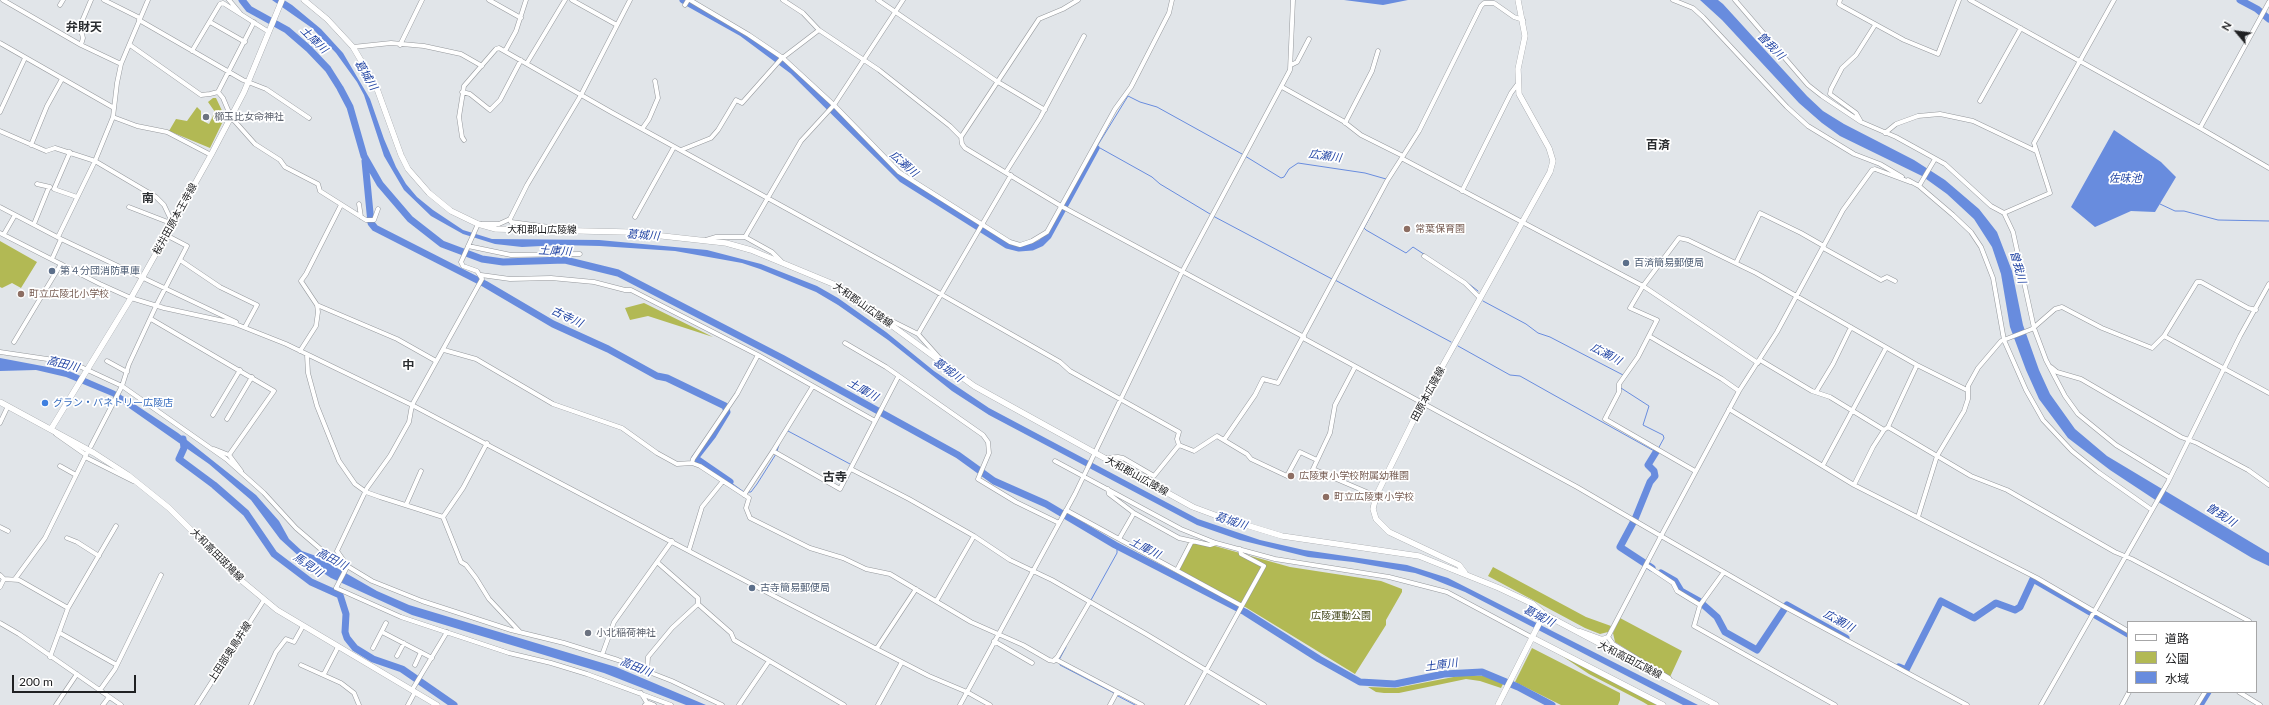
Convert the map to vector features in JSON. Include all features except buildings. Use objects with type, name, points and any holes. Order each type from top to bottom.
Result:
[{"type":"main road","name":"桜井田原本王寺線","points":[[51,429],[132,298],[211,155],[248,82],[282,0]]},
{"type":"main road","name":"大和郡山広陵線","points":[[304,0],[326,19],[353,48],[382,101],[398,148],[408,169],[418,182],[440,203],[478,224],[508,230],[562,229],[626,232],[706,240],[738,245],[781,261],[838,286],[879,314],[946,366],[992,397],[1095,452],[1193,507],[1220,518],[1304,541],[1419,556],[1465,573]]},
{"type":"main road","name":"田原本広陵線","points":[[1518,0],[1525,36],[1517,85],[1522,102],[1550,148],[1553,161],[1550,172],[1422,403],[1376,496],[1373,509],[1376,519],[1381,526],[1389,532],[1459,565],[1465,573],[1533,604],[1544,616]]},
{"type":"main road","name":"大和高田斑鳩線","points":[[0,402],[107,461],[141,485],[169,508],[264,600],[302,626],[437,705]]},
{"type":"main road","points":[[1498,705],[1544,616]]},
{"type":"main road","name":"大和高田広陵線","points":[[1544,616],[1563,624],[1576,633],[1716,705]]},
{"type":"main road","points":[[1534,637],[1663,705]]},
{"type":"street","points":[[3,0],[81,45],[121,64]]},
{"type":"street","points":[[81,45],[83,38],[80,26],[91,0]]},
{"type":"street","points":[[104,0],[229,72],[266,89],[309,118]]},
{"type":"street","points":[[52,259],[77,197],[95,161],[113,117],[121,64],[148,0]]},
{"type":"street","points":[[229,0],[241,14]]},
{"type":"street","points":[[400,45],[422,0]]},
{"type":"street","points":[[489,0],[520,18]]},
{"type":"street","points":[[505,51],[516,31],[526,0]]},
{"type":"street","points":[[527,63],[565,0]]},
{"type":"street","points":[[572,0],[617,25]]},
{"type":"street","points":[[630,0],[581,95],[527,186],[510,219],[499,224],[478,224],[462,258],[463,266],[477,271],[481,275],[510,279],[551,278],[594,282],[625,290],[631,290],[876,419]]},
{"type":"street","points":[[783,0],[803,13],[819,30],[863,59],[944,122],[961,137],[962,144],[965,148],[1063,207],[1571,483],[1633,521],[1782,606],[1968,705]]},
{"type":"street","points":[[878,0],[998,82],[1045,110]]},
{"type":"street","points":[[745,237],[801,141],[833,105],[903,0]]},
{"type":"street","points":[[961,137],[1039,19],[1063,9],[1078,0]]},
{"type":"street","points":[[688,2],[749,35],[781,60],[833,105],[899,172],[1010,242],[1020,245],[1032,241],[1047,232],[1063,207],[1115,109],[1131,87],[1169,13],[1172,0]]},
{"type":"street","points":[[960,705],[1066,510],[1182,272],[1282,87],[1291,65],[1293,0]]},
{"type":"street","points":[[1673,0],[1692,8],[1703,17],[1787,107],[1808,126],[1854,154],[1880,164],[1910,182]]},
{"type":"street","points":[[1735,0],[1808,84],[1861,122],[1885,133],[1934,160],[1959,176],[1991,206],[2004,213],[2015,238],[2033,329],[2046,360],[2065,396],[2078,414],[2116,445],[2169,480]]},
{"type":"street","points":[[1840,0],[1839,4],[1875,25],[1938,54],[1959,0]]},
{"type":"street","points":[[1970,0],[2269,168]]},
{"type":"street","points":[[2004,213],[2050,193],[2034,143],[2114,0]]},
{"type":"street","points":[[2200,128],[2269,2]]},
{"type":"street","points":[[192,51],[220,4],[223,3],[270,31]]},
{"type":"street","points":[[1224,440],[1255,395],[1263,378],[1278,383],[1388,180],[1403,158],[1433,105],[1481,6],[1484,3],[1494,3],[1514,17],[1523,20]]},
{"type":"street","points":[[210,22],[245,42]]},
{"type":"street","points":[[218,92],[254,22]]},
{"type":"street","points":[[1861,122],[1856,113],[1830,94],[1842,68],[1856,55],[1875,25]]},
{"type":"street","points":[[1980,101],[2021,28]]},
{"type":"street","points":[[681,150],[711,138],[718,130],[736,100],[742,103],[781,60],[819,30]]},
{"type":"street","points":[[1006,172],[1045,110],[1084,36]]},
{"type":"street","points":[[1291,65],[1297,62],[1309,39]]},
{"type":"street","points":[[0,42],[25,58],[114,108]]},
{"type":"street","points":[[353,48],[377,44],[424,46],[461,54],[482,66]]},
{"type":"street","points":[[130,45],[201,95],[218,92]]},
{"type":"street","points":[[464,140],[462,137],[459,117],[462,92],[468,80],[496,49],[505,51],[581,95],[941,294],[1060,362],[1070,371],[1119,400],[1179,432],[1177,439],[1179,445],[1194,451],[1215,437],[1224,440],[1251,459],[1287,476],[1300,452],[1317,460]]},
{"type":"street","points":[[1345,122],[1372,71],[1378,51]]},
{"type":"street","points":[[0,112],[25,58]]},
{"type":"street","points":[[462,92],[470,94],[490,110],[500,100],[521,60]]},
{"type":"street","points":[[31,145],[47,106],[62,79]]},
{"type":"street","points":[[642,129],[649,119],[658,98],[655,81]]},
{"type":"street","points":[[1462,190],[1511,93],[1517,85]]},
{"type":"street","points":[[1282,87],[1345,122],[1360,135],[1521,223],[1643,286],[1759,361],[1816,392],[1830,397],[1971,476],[2007,490],[2033,507],[2125,558],[2249,621]]},
{"type":"street","points":[[218,92],[223,98],[231,117],[256,144],[280,160],[284,167],[318,184],[320,191],[368,221],[374,220],[378,209]]},
{"type":"street","points":[[1885,133],[1896,124],[1918,116],[1940,114],[1973,122],[2036,151]]},
{"type":"street","points":[[113,117],[137,126],[167,132],[211,155]]},
{"type":"street","points":[[0,131],[46,151],[55,148],[95,161],[164,205],[173,224]]},
{"type":"street","points":[[635,217],[674,147]]},
{"type":"street","points":[[54,189],[70,152]]},
{"type":"street","points":[[1920,185],[1934,160]]},
{"type":"street","points":[[1608,637],[1695,471],[1739,391],[1759,361],[1797,295],[1824,248],[1843,210],[1872,170],[1875,169],[1920,185],[1966,227],[1981,247],[1994,278],[2006,339],[2026,390],[2043,420],[2057,437],[2098,472],[2152,510]]},
{"type":"street","points":[[918,334],[1010,175]]},
{"type":"street","points":[[37,184],[77,197]]},
{"type":"street","points":[[34,224],[49,187]]},
{"type":"street","points":[[359,204],[361,217]]},
{"type":"street","points":[[341,205],[301,281],[317,305],[397,339],[436,361]]},
{"type":"street","points":[[0,207],[60,238],[245,327],[300,351],[412,405],[902,662],[967,692],[990,705]]},
{"type":"street","points":[[129,207],[173,224]]},
{"type":"street","points":[[1736,263],[1760,213],[1801,233],[1824,248],[1881,280],[1887,277],[1895,281]]},
{"type":"street","points":[[15,214],[2,234],[104,286],[156,306],[245,327]]},
{"type":"street","points":[[510,219],[511,222],[562,229]]},
{"type":"street","points":[[91,446],[122,386],[156,306],[187,246],[166,235]]},
{"type":"street","points":[[706,240],[716,237],[745,237],[772,252],[781,261]]},
{"type":"street","points":[[1695,471],[1605,420],[1619,392],[1619,384],[1638,357],[1657,320],[1630,308],[1643,286],[1679,238],[1688,240],[1736,263],[1797,295],[1886,348],[1967,390]]},
{"type":"street","points":[[468,246],[511,255],[580,254]]},
{"type":"street","points":[[1424,256],[1457,276],[1474,290],[1480,298]]},
{"type":"street","points":[[180,260],[220,287],[257,306],[245,327]]},
{"type":"street","points":[[14,342],[61,264]]},
{"type":"street","points":[[347,566],[337,552],[366,492],[390,456],[409,422],[412,405],[436,361],[444,350],[482,278],[481,275]]},
{"type":"street","points":[[1918,517],[1936,456],[1964,411],[1968,399],[1967,390],[1978,368],[1995,346],[2006,339],[2033,329],[2055,309],[2062,307],[2102,328],[2152,348],[2164,336],[2197,282],[2201,282],[2248,308],[2256,310]]},
{"type":"street","points":[[2041,705],[2169,480],[2269,284]]},
{"type":"street","points":[[300,351],[316,326],[317,305]]},
{"type":"street","points":[[879,314],[918,334],[946,366]]},
{"type":"street","points":[[151,319],[274,391],[229,455]]},
{"type":"street","points":[[1816,392],[1833,364],[1851,328]]},
{"type":"street","points":[[1649,336],[1722,379],[1739,391]]},
{"type":"street","points":[[2164,336],[2224,370],[2269,393]]},
{"type":"street","points":[[845,344],[898,377],[983,435],[988,442],[989,453],[978,479],[997,492],[1059,523]]},
{"type":"street","points":[[1822,465],[1853,411],[1886,348]]},
{"type":"street","points":[[444,350],[476,359],[553,404],[622,428],[657,454],[677,464],[692,463],[749,498],[746,508],[750,518],[810,548],[843,558],[866,569],[890,574],[937,600],[971,622],[998,633],[1049,660],[1055,659],[1142,705]]},
{"type":"street","points":[[0,352],[54,360],[88,369],[122,386],[212,448],[268,497],[305,536],[324,552],[372,581],[408,596],[520,633],[602,655],[647,672],[722,705]]},
{"type":"street","points":[[307,355],[308,373],[318,406],[339,461],[355,484],[366,492],[443,518],[461,562],[466,565],[476,578],[489,599],[520,633]]},
{"type":"street","points":[[692,463],[693,459],[737,394],[758,356]]},
{"type":"street","points":[[2046,360],[2057,372],[2081,379],[2180,437],[2190,440],[2248,470],[2269,485]]},
{"type":"street","points":[[107,361],[127,372]]},
{"type":"street","points":[[1854,485],[1873,447],[1886,429],[1917,365]]},
{"type":"street","points":[[1355,366],[1335,405],[1330,433],[1313,469],[1376,496]]},
{"type":"street","points":[[213,415],[240,370]]},
{"type":"street","points":[[227,419],[252,377]]},
{"type":"street","points":[[773,451],[840,489],[898,377]]},
{"type":"street","points":[[744,495],[813,386]]},
{"type":"street","points":[[0,423],[8,406]]},
{"type":"street","points":[[1729,409],[1854,485],[2037,578],[2127,630]]},
{"type":"street","points":[[51,429],[59,437],[86,455],[141,485]]},
{"type":"street","points":[[443,518],[463,488],[487,443]]},
{"type":"street","points":[[1105,458],[1118,456],[1154,476],[1179,445]]},
{"type":"street","points":[[212,448],[229,455],[242,474]]},
{"type":"street","points":[[15,579],[45,538],[86,455]]},
{"type":"street","points":[[1055,461],[1181,529],[1216,542],[1292,562],[1389,577],[1447,592],[1534,637]]},
{"type":"street","points":[[60,466],[76,475]]},
{"type":"street","points":[[851,469],[974,536],[1032,572],[1052,580],[1090,604],[1207,669],[1264,705]]},
{"type":"street","points":[[406,505],[421,471]]},
{"type":"street","points":[[689,550],[702,507],[722,481]]},
{"type":"street","points":[[1108,489],[1109,494],[1134,513],[1179,538],[1210,545],[1216,542]]},
{"type":"street","points":[[1066,510],[1242,606]]},
{"type":"street","points":[[1119,539],[1134,513]]},
{"type":"street","points":[[50,657],[68,608],[116,526]]},
{"type":"street","points":[[0,527],[8,531]]},
{"type":"street","points":[[937,600],[974,536]]},
{"type":"street","points":[[67,538],[77,542],[99,556]]},
{"type":"street","points":[[602,655],[614,622],[672,541]]},
{"type":"street","points":[[1177,570],[1192,541]]},
{"type":"street","points":[[1188,705],[1264,566],[1242,554],[1240,549]]},
{"type":"street","points":[[647,672],[648,657],[672,628],[698,604],[698,598],[657,562]]},
{"type":"street","points":[[1646,565],[1673,583],[1677,591],[1700,605]]},
{"type":"street","points":[[347,566],[336,588],[401,617],[508,653],[566,667],[672,705]]},
{"type":"street","points":[[1724,572],[1700,605],[1694,626],[1835,705]]},
{"type":"street","points":[[0,575],[4,578],[15,579],[68,608]]},
{"type":"street","points":[[100,690],[117,665],[161,575]]},
{"type":"street","points":[[0,587],[4,578]]},
{"type":"street","points":[[877,648],[916,589]]},
{"type":"street","name":"上田部奥鳥井線","points":[[197,705],[264,600]]},
{"type":"street","points":[[698,604],[731,632],[734,640],[844,705]]},
{"type":"street","points":[[1055,659],[1090,604]]},
{"type":"street","points":[[0,623],[20,634],[50,657],[121,705]]},
{"type":"street","points":[[373,648],[386,624]]},
{"type":"street","points":[[1563,624],[1602,638],[1608,637]]},
{"type":"street","points":[[251,705],[276,652],[286,639],[294,642],[302,626]]},
{"type":"street","points":[[382,632],[432,658]]},
{"type":"street","points":[[408,705],[416,683],[447,632]]},
{"type":"street","points":[[60,633],[117,665]]},
{"type":"street","points":[[1608,637],[1613,644],[1680,686]]},
{"type":"street","points":[[994,641],[1032,663]]},
{"type":"street","points":[[397,656],[404,643]]},
{"type":"street","points":[[324,674],[338,647]]},
{"type":"street","points":[[415,665],[422,652]]},
{"type":"street","points":[[739,705],[769,661]]},
{"type":"street","points":[[878,705],[902,662]]},
{"type":"street","points":[[302,665],[324,674],[354,692],[359,705]]},
{"type":"street","points":[[56,705],[77,674]]},
{"type":"street","points":[[1110,705],[1117,692]]},
{"type":"street","points":[[642,693],[646,704],[654,705]]},
{"type":"street","points":[[2122,705],[2128,693]]},
{"type":"street","points":[[2197,705],[2204,693]]},
{"type":"street","points":[[2241,693],[2260,705]]},
{"type":"street","points":[[103,705],[109,696]]},
{"type":"street","points":[[658,705],[661,700]]},
{"type":"green space","points":[[213,98],[216,98],[225,117],[210,148],[169,131],[176,119],[187,121],[197,107],[201,111],[201,120],[209,124],[215,112],[208,102]]},
{"type":"green space","points":[[0,241],[37,262],[21,288],[12,283],[2,288],[0,287]]},
{"type":"green space","points":[[644,303],[713,337],[648,316],[630,320],[625,308]]},
{"type":"green space","name":"広陵運動公園","points":[[1190,539],[1290,567],[1381,581],[1402,589],[1402,592],[1386,620],[1386,625],[1355,674],[1242,605],[1175,572]]},
{"type":"green space","points":[[1493,567],[1586,617],[1611,626],[1608,632],[1600,634],[1585,628],[1488,576]]},
{"type":"green space","points":[[1620,618],[1682,651],[1670,677],[1615,642],[1613,633]]},
{"type":"green space","points":[[1532,648],[1620,693],[1618,705],[1561,705],[1515,682]]},
{"type":"green space","points":[[1553,650],[1659,705],[1648,705],[1589,674]]},
{"type":"green space","points":[[1464,675],[1485,676],[1503,684],[1501,688],[1480,681],[1466,679],[1399,693],[1376,692],[1368,687],[1396,688]]},
{"type":"water","points":[[272,0],[284,0],[292,5],[321,29],[343,53],[370,99],[384,139],[396,167],[406,184],[417,197],[433,210],[463,230],[492,239],[599,240],[707,250],[761,264],[817,286],[838,298],[886,332],[934,371],[989,408],[1198,519],[1260,540],[1304,550],[1407,565],[1448,578],[1698,705],[1683,705],[1465,592],[1430,578],[1415,573],[1353,562],[1308,557],[1240,540],[1197,525],[989,415],[952,391],[888,340],[838,305],[816,292],[760,269],[742,263],[675,251],[600,246],[560,245],[522,247],[495,244],[463,234],[431,216],[404,190],[384,156],[364,95],[357,82],[336,53],[312,28]]},
{"type":"water","points":[[1344,0],[1408,0],[1383,5]]},
{"type":"water","points":[[1700,0],[1718,0],[1723,4],[1807,96],[1823,111],[1844,124],[1914,160],[1945,180],[1979,209],[1997,232],[2012,271],[2023,325],[2039,370],[2050,394],[2075,429],[2107,456],[2269,553],[2269,566],[2252,558],[2160,503],[2110,470],[2068,438],[2039,399],[2026,370],[2010,327],[2001,274],[1992,247],[1974,219],[1947,194],[1922,176],[1840,136],[1822,123],[1799,103],[1722,20]]},
{"type":"water","name":"佐味池","points":[[2114,130],[2161,162],[2176,177],[2155,212],[2131,211],[2095,227],[2071,207]]},
{"type":"water","points":[[0,358],[69,371],[115,391],[178,433],[256,495],[279,521],[289,539],[302,551],[316,556],[377,591],[409,605],[616,667],[706,705],[686,705],[604,673],[412,615],[331,578],[302,559],[280,539],[251,500],[209,464],[112,396],[66,377],[36,370],[0,371]]},
{"type":"waterway","name":"土庫川","points":[[242,0],[249,9],[287,30],[309,49],[328,69],[350,107],[364,156],[380,184],[410,219],[442,244],[482,259],[503,262],[565,260],[618,273],[782,358],[958,455],[994,481],[1046,504],[1115,545],[1245,612],[1319,659],[1360,682],[1395,684],[1444,674],[1482,672],[1518,687],[1552,705]]},
{"type":"waterway","name":"広瀬川","points":[[683,0],[742,33],[793,71],[902,179],[1007,245],[1019,248],[1032,247],[1041,243],[1048,236],[1096,148]]},
{"type":"waterway","points":[[2240,0],[2257,9],[2269,19]]},
{"type":"waterway","name":"広瀬川","points":[[1210,214],[1160,184],[1152,177],[1100,148],[1096,148],[1128,96],[1140,102],[1157,107],[1242,154]]},
{"type":"waterway","name":"広瀬川","points":[[1245,156],[1281,178],[1284,177],[1289,169],[1298,163],[1365,173],[1386,179]]},
{"type":"waterway","name":"古寺川","points":[[365,161],[371,223],[375,228],[485,284],[553,324],[608,349],[657,376],[667,378],[725,406],[727,412],[713,435],[695,458],[730,482]]},
{"type":"waterway","points":[[2160,204],[2175,211],[2184,211],[2218,220],[2269,221]]},
{"type":"waterway","name":"広瀬川","points":[[1372,213],[1364,228],[1366,230],[1406,253],[1413,247],[1448,270]]},
{"type":"waterway","name":"広瀬川","points":[[1213,216],[1332,279]]},
{"type":"waterway","name":"広瀬川","points":[[1335,280],[1451,342]]},
{"type":"waterway","name":"広瀬川","points":[[1469,284],[1478,291]]},
{"type":"waterway","name":"広瀬川","points":[[1483,301],[1526,324],[1538,333],[1550,337],[1623,375]]},
{"type":"waterway","name":"広瀬川","points":[[1458,346],[1510,375],[1520,376],[1656,452]]},
{"type":"waterway","name":"広瀬川","points":[[1621,388],[1649,406],[1643,425],[1663,435],[1664,438],[1658,449]]},
{"type":"waterway","points":[[788,431],[850,464]]},
{"type":"waterway","name":"馬見川","points":[[183,439],[184,448],[179,459],[214,485],[246,513],[274,554],[311,582],[340,595],[346,614],[345,632],[347,638],[355,648],[373,659],[402,669],[454,705]]},
{"type":"waterway","points":[[777,451],[779,445]]},
{"type":"waterway","name":"広瀬川","points":[[1652,568],[1620,547],[1635,519],[1650,482],[1655,476],[1654,471],[1648,465],[1656,452]]},
{"type":"waterway","points":[[748,492],[751,492],[757,484],[776,454]]},
{"type":"waterway","points":[[730,482],[744,492]]},
{"type":"waterway","points":[[1091,600],[1117,553],[1115,545]]},
{"type":"waterway","name":"広瀬川","points":[[1661,573],[1675,581],[1681,591],[1699,601],[1717,617],[1725,632],[1757,650],[1787,605],[1846,638]]},
{"type":"waterway","name":"広瀬川","points":[[1899,667],[1906,670],[1941,601],[1974,618],[1996,603],[2015,610],[2020,607],[2033,579],[2127,633]]},
{"type":"waterway","points":[[1059,660],[1066,647]]},
{"type":"waterway","points":[[1060,663],[1060,665],[1114,693]]},
{"type":"waterway","name":"広瀬川","points":[[2200,705],[2207,693]]},
{"type":"waterway","points":[[1116,695],[1135,705]]},
{"type":"place","name":"櫛玉比女命神社","points":[[206,117]]},
{"type":"place","name":"常葉保育園","points":[[1407,229]]},
{"type":"place","name":"百済簡易郵便局","points":[[1626,263]]},
{"type":"place","name":"第４分団消防車庫","points":[[52,271]]},
{"type":"place","name":"町立広陵北小学校","points":[[21,294]]},
{"type":"place","name":"グラン・パネトリー広陵店","points":[[45,403]]},
{"type":"place","name":"広陵東小学校附属幼稚園","points":[[1291,476]]},
{"type":"place","name":"町立広陵東小学校","points":[[1326,497]]},
{"type":"place","name":"古寺簡易郵便局","points":[[752,588]]},
{"type":"place","name":"小北稲荷神社","points":[[588,633]]},
{"type":"district","name":"弁財天","points":[[84,27]]},
{"type":"district","name":"百済","points":[[1658,145]]},
{"type":"district","name":"南","points":[[148,198]]},
{"type":"district","name":"中","points":[[408,365]]},
{"type":"district","name":"古寺","points":[[835,477]]},
{"type":"water label","name":"曽我川","points":[[1771,46]]},
{"type":"water label","name":"葛城川","points":[[366,75]]},
{"type":"water label","name":"葛城川","points":[[643,235]]},
{"type":"water label","name":"曽我川","points":[[2018,267]]},
{"type":"water label","name":"高田川","points":[[63,364]]},
{"type":"water label","name":"葛城川","points":[[948,370]]},
{"type":"water label","name":"曽我川","points":[[2221,515]]},
{"type":"water label","name":"葛城川","points":[[1231,521]]},
{"type":"water label","name":"高田川","points":[[332,559]]},
{"type":"water label","name":"葛城川","points":[[1539,616]]},
{"type":"water label","name":"高田川","points":[[636,667]]}]
